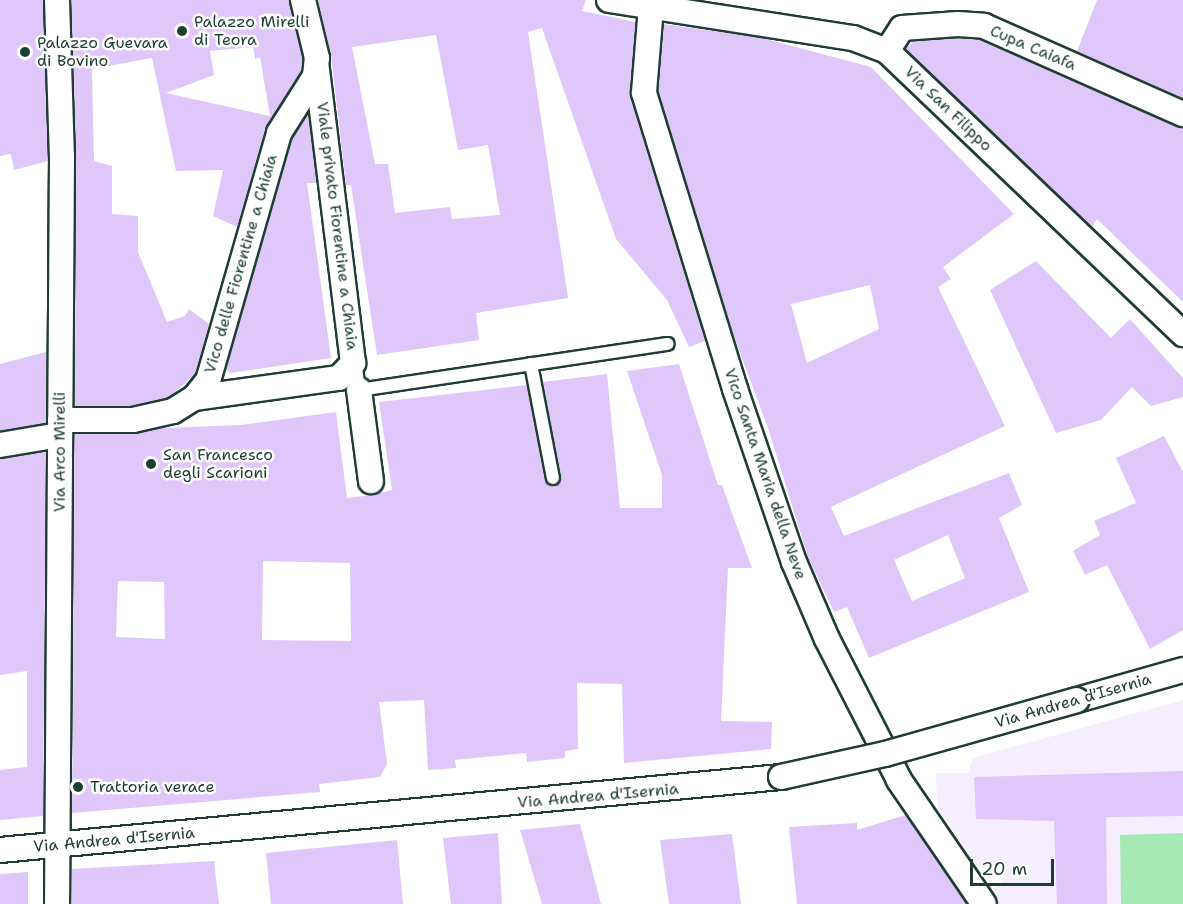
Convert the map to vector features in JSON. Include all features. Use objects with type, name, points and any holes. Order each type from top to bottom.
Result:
[{"type":"street","name":"Via Arco Mirelli","points":[[57,0],[62,156],[57,904]]},
{"type":"street","points":[[303,0],[317,67]]},
{"type":"street","name":"Via San Filippo","points":[[609,0],[853,38],[887,51],[1183,334]]},
{"type":"street","name":"Vico Santa Maria della Neve","points":[[651,7],[644,93],[735,389],[794,561],[832,647],[899,780],[984,904]]},
{"type":"street","name":"Cupa Caiafa","points":[[887,51],[902,28],[958,24],[984,26],[1183,114]]},
{"type":"street","name":"Vico delle Fiorentine a Chiaia","points":[[0,445],[60,428],[133,420],[173,411],[194,398],[214,371],[279,134],[288,115],[311,86],[317,67]]},
{"type":"street","name":"Viale privato Fiorentine a Chiaia","points":[[317,67],[354,354],[349,371],[349,384]]},
{"type":"street","points":[[194,398],[349,384],[370,481]]},
{"type":"street","name":"Via Andrea d'Isernia","points":[[0,850],[781,777],[885,754],[1183,670]]},
{"type":"lane","points":[[349,384],[531,364],[668,344]]},
{"type":"lane","points":[[531,364],[553,478]]},
{"type":"shaded area","points":[[1183,700],[1183,904],[995,904],[989,894],[1001,882],[1001,866],[975,865],[937,806],[936,773],[968,773],[973,758]]},
{"type":"green space","points":[[1183,833],[1183,904],[1121,904],[1120,835]]},
{"type":"building","name":"Palazzo Guevara di Bovino","points":[[0,0],[43,0],[48,161],[14,170],[11,154],[0,156]]},
{"type":"building","points":[[71,0],[289,0],[303,59],[301,71],[265,129],[237,227],[213,216],[223,170],[176,171],[152,58],[92,69],[94,161],[112,166],[112,214],[138,216],[138,252],[167,322],[185,316],[189,309],[209,324],[195,374],[168,398],[131,406],[75,406],[76,156]],"holes":[[[253,47],[255,59],[260,57],[270,116],[166,93],[214,75],[210,51]]]},
{"type":"building","points":[[318,0],[586,0],[582,11],[636,22],[630,97],[705,341],[689,347],[667,300],[616,239],[542,28],[528,32],[568,298],[476,313],[479,340],[377,355],[351,185],[346,185],[331,55]],"holes":[[[436,35],[458,150],[488,145],[500,215],[452,219],[450,207],[395,213],[388,164],[375,164],[352,47]]]},
{"type":"building","points":[[1097,0],[1183,0],[1183,98],[1077,51]]},
{"type":"building","points":[[664,24],[762,38],[871,67],[1014,214],[943,267],[951,279],[938,287],[1005,426],[831,507],[844,536],[1009,473],[1022,505],[999,518],[1029,592],[869,658],[847,607],[834,612],[808,557],[769,431],[732,331],[658,91]],"holes":[[[870,285],[879,329],[807,363],[791,304]],[[948,535],[965,578],[912,601],[894,560]]]},
{"type":"building","points":[[958,38],[980,40],[1183,128],[1183,302],[1097,219],[1092,227],[905,49],[914,41]]},
{"type":"building","points":[[308,113],[317,183],[307,183],[331,358],[230,373],[226,369],[292,139]]},
{"type":"building","points":[[1036,261],[1111,338],[1130,319],[1183,378],[1183,397],[1151,406],[1132,387],[1101,420],[1056,433],[990,290]]},
{"type":"building","points":[[46,352],[46,423],[0,431],[0,364]]},
{"type":"building","points":[[679,364],[718,485],[722,485],[752,568],[728,568],[721,721],[772,722],[771,749],[624,763],[622,684],[577,683],[578,749],[565,751],[565,758],[527,762],[526,753],[455,760],[456,768],[428,770],[424,700],[379,702],[387,764],[380,777],[319,784],[320,792],[72,813],[74,434],[133,434],[161,428],[241,425],[336,412],[347,498],[392,490],[379,402],[527,385],[545,480],[554,486],[561,476],[543,382],[607,374],[620,508],[662,508],[662,475],[627,371]],"holes":[[[263,561],[350,563],[351,641],[262,640]],[[118,581],[164,582],[165,639],[116,637]]]},
{"type":"building","points":[[1164,436],[1183,472],[1183,630],[1150,649],[1107,565],[1085,575],[1073,551],[1100,535],[1094,521],[1136,503],[1116,458]]},
{"type":"building","points":[[46,452],[43,816],[0,820],[0,770],[27,767],[27,671],[0,675],[0,459]]},
{"type":"building","points":[[1183,771],[1183,816],[1106,817],[1107,904],[1057,904],[1054,821],[976,819],[974,777]]},
{"type":"building","points":[[906,815],[967,904],[797,904],[789,827],[857,823],[857,830]]},
{"type":"building","points":[[580,824],[601,904],[542,904],[520,830]]},
{"type":"building","points":[[498,833],[502,904],[451,904],[443,838]]},
{"type":"building","points":[[732,834],[741,904],[669,904],[660,840]]},
{"type":"building","points":[[397,840],[403,904],[271,904],[266,853]]},
{"type":"building","points":[[214,861],[219,904],[71,904],[72,869]]},
{"type":"building","points":[[28,872],[28,904],[0,904],[0,874]]},
{"type":"place","name":"Palazzo Mirelli di Teora","points":[[182,31]]},
{"type":"place","name":"Palazzo Guevara di Bovino","points":[[25,52]]},
{"type":"place","name":"San Francesco degli Scarioni","points":[[151,464]]},
{"type":"place","name":"Trattoria verace","points":[[78,787]]}]
